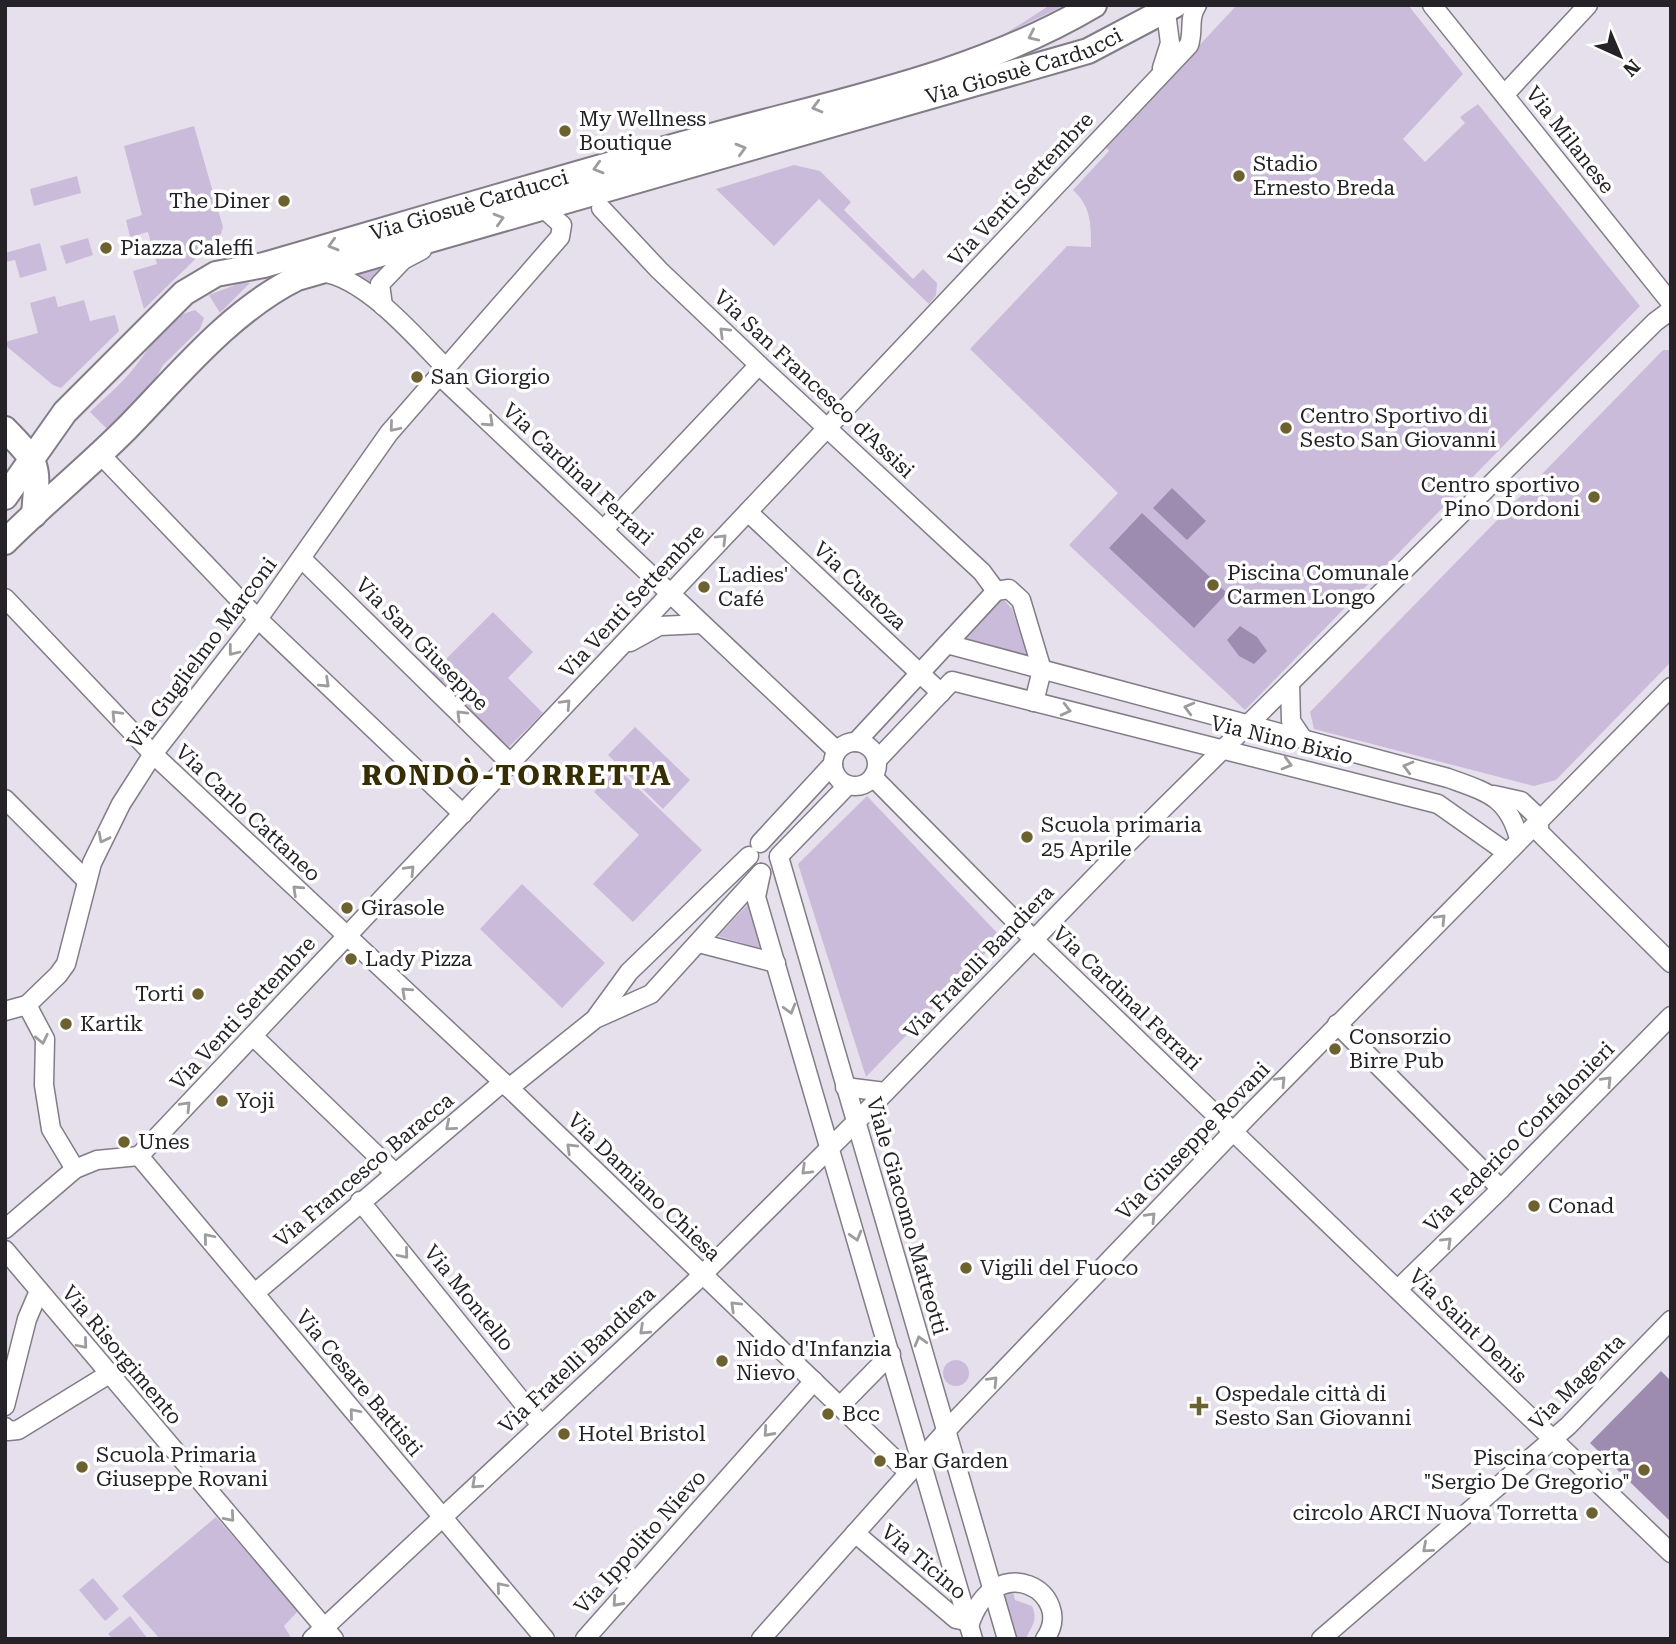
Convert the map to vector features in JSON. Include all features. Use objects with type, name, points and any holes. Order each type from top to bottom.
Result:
[{"type":"main road","name":"Via Giosuè Carducci","points":[[20,475],[65,412],[184,293],[216,274],[264,265],[662,150],[952,70],[990,56],[1094,5]]},
{"type":"main road","name":"Via Giosuè Carducci","points":[[5,542],[100,454],[227,328],[257,302],[281,286],[315,271],[451,233],[548,211],[1088,51],[1169,7]]},
{"type":"main road","points":[[5,429],[34,515]]},
{"type":"main road","points":[[20,475],[74,478]]},
{"type":"street","name":"Via Venti Settembre","points":[[139,1156],[1189,45],[1192,35],[1190,22],[1197,5]]},
{"type":"street","name":"Via Milanese","points":[[1432,5],[1671,303]]},
{"type":"street","points":[[1505,94],[1588,5]]},
{"type":"street","name":"Via Venti Settembre","points":[[1158,78],[1170,43],[1169,7]]},
{"type":"street","name":"Via San Francesco d'Assisi","points":[[601,208],[659,270],[982,572],[996,591]]},
{"type":"street","name":"Via Guglielmo Marconi","points":[[27,1005],[66,964],[75,935],[85,879],[121,804],[153,754],[258,620],[389,433],[560,237],[562,225],[548,211]]},
{"type":"street","points":[[383,306],[380,284],[403,260],[451,233]]},
{"type":"street","name":"Via Cardinal Ferrari","points":[[315,271],[344,277],[383,306],[442,372],[670,592],[835,757]]},
{"type":"street","name":"Via Fratelli Bandiera","points":[[324,1635],[441,1517],[702,1275],[855,1123],[1032,939],[1671,310]]},
{"type":"street","points":[[604,529],[759,365]]},
{"type":"street","points":[[100,454],[258,620],[463,814]]},
{"type":"street","name":"Via Custoza","points":[[748,512],[920,673],[946,687]]},
{"type":"street","name":"Via San Giuseppe","points":[[302,558],[510,763]]},
{"type":"street","points":[[946,687],[862,785],[848,785],[837,777],[835,757],[856,742],[996,591],[1009,589],[1021,600],[1042,670],[1034,702]]},
{"type":"street","name":"Via Carlo Cattaneo","points":[[5,598],[153,754],[346,937]]},
{"type":"street","points":[[618,649],[659,626],[702,624]]},
{"type":"street","name":"Via Nino Bixio","points":[[947,644],[1448,778],[1494,795],[1521,801],[1539,818]]},
{"type":"street","name":"Via Nino Bixio","points":[[1290,683],[1291,721],[1303,738]]},
{"type":"street","name":"Via Nino Bixio","points":[[946,687],[1034,702],[1438,804],[1506,852]]},
{"type":"street","name":"Via Giuseppe Rovani","points":[[761,1639],[946,1430],[1234,1130],[1671,687]]},
{"type":"street","points":[[856,742],[870,747],[875,769]]},
{"type":"street","name":"Via Francesco Baracca","points":[[595,1019],[629,972],[754,850],[835,757]]},
{"type":"street","name":"Via Cardinal Ferrari","points":[[875,769],[1032,939],[1234,1130]]},
{"type":"street","points":[[1438,804],[1448,778]]},
{"type":"street","points":[[779,856],[772,845],[754,850],[751,867],[761,873],[774,869],[779,856],[848,785]]},
{"type":"street","points":[[1494,795],[1514,819],[1519,839]]},
{"type":"street","points":[[5,799],[85,879]]},
{"type":"street","points":[[1539,818],[1539,832],[1671,963]]},
{"type":"street","name":"Viale Giacomo Matteotti","points":[[779,856],[1007,1639]]},
{"type":"street","points":[[761,873],[756,897],[971,1632]]},
{"type":"street","name":"Via Francesco Baracca","points":[[255,1293],[394,1172],[506,1085],[595,1019],[651,994],[761,873]]},
{"type":"street","name":"Via Damiano Chiesa","points":[[346,937],[506,1085],[908,1472]]},
{"type":"street","points":[[699,943],[776,963]]},
{"type":"street","points":[[5,1011],[27,1005],[45,1040],[44,1085],[51,1129],[75,1169]]},
{"type":"street","name":"Via Federico Confalonieri","points":[[1398,1289],[1502,1189],[1671,1016]]},
{"type":"street","points":[[1338,1024],[1502,1189]]},
{"type":"street","points":[[253,1035],[394,1172]]},
{"type":"street","points":[[845,1087],[885,1092]]},
{"type":"street","name":"Via Saint Denis","points":[[1234,1130],[1671,1553]]},
{"type":"street","points":[[5,1229],[75,1169],[97,1160],[139,1156]]},
{"type":"street","name":"Via Cesare Battisti","points":[[139,1156],[545,1639]]},
{"type":"street","name":"Via Montello","points":[[360,1202],[541,1424]]},
{"type":"street","name":"Via Risorgimento","points":[[5,1250],[324,1635]]},
{"type":"street","points":[[5,1406],[27,1319],[39,1291]]},
{"type":"street","name":"Via Magenta","points":[[1321,1639],[1553,1440],[1671,1320]]},
{"type":"street","points":[[840,1406],[891,1354]]},
{"type":"street","points":[[7,1429],[18,1430],[108,1374]]},
{"type":"street","name":"Via Ippolito Nievo","points":[[585,1639],[814,1381]]},
{"type":"street","name":"Via Ticino","points":[[855,1533],[971,1632]]},
{"type":"street","points":[[971,1632],[979,1600],[990,1588],[1009,1583],[1035,1587],[1054,1615],[1051,1630],[1045,1639]]},
{"type":"shaded area","points":[[1050,5],[1065,5],[1005,34]]},
{"type":"shaded area","name":"Centro Sportivo di Sesto San Giovanni","points":[[1237,5],[1408,5],[1463,74],[1403,139],[1425,162],[1465,123],[1460,117],[1478,104],[1640,306],[1245,710],[1069,545],[1118,493],[970,349],[1067,246],[1091,247],[1087,209],[1073,190],[1109,151],[1105,146]]},
{"type":"shaded area","points":[[194,126],[223,227],[221,234],[144,309],[133,271],[157,264],[148,232],[130,237],[126,220],[142,215],[124,146]]},
{"type":"shaded area","points":[[794,165],[820,171],[851,202],[844,210],[913,279],[923,269],[937,283],[936,295],[929,304],[819,199],[774,246],[716,189]]},
{"type":"shaded area","points":[[77,176],[81,193],[34,206],[30,189]]},
{"type":"shaded area","points":[[88,238],[93,255],[66,264],[60,246]]},
{"type":"shaded area","points":[[40,243],[47,270],[20,278],[15,260],[5,262],[5,253]]},
{"type":"shaded area","points":[[394,260],[371,293],[351,272]]},
{"type":"shaded area","points":[[243,282],[250,283],[220,313],[209,295]]},
{"type":"shaded area","points":[[55,296],[58,307],[84,300],[90,321],[115,315],[119,331],[61,388],[53,385],[5,345],[5,342],[38,333],[30,303]]},
{"type":"shaded area","points":[[195,310],[204,318],[200,329],[163,365],[145,398],[110,432],[90,412],[125,379],[174,320]]},
{"type":"shaded area","name":"Centro sportivo Pino Dordoni","points":[[1663,350],[1671,350],[1671,662],[1556,780],[1534,786],[1314,729],[1310,712]]},
{"type":"shaded area","points":[[1172,488],[1206,521],[1187,540],[1153,508]]},
{"type":"shaded area","points":[[1142,513],[1227,593],[1194,628],[1109,548]]},
{"type":"shaded area","points":[[998,601],[1005,601],[1012,609],[1029,657],[962,640]]},
{"type":"shaded area","points":[[493,612],[533,652],[508,678],[543,713],[507,749],[432,673]]},
{"type":"shaded area","points":[[1240,626],[1257,637],[1267,651],[1254,664],[1239,656],[1227,640]]},
{"type":"shaded area","points":[[635,727],[690,780],[663,809],[608,755]]},
{"type":"shaded area","points":[[617,768],[702,850],[633,922],[593,884],[639,835],[594,792]]},
{"type":"shaded area","points":[[867,796],[1001,937],[866,1077],[798,864]]},
{"type":"shaded area","points":[[522,884],[605,963],[562,1008],[480,929]]},
{"type":"shaded area","points":[[751,901],[762,949],[718,936]]},
{"type":"shaded area","points":[[956,1360],[965,1364],[969,1373],[965,1382],[956,1386],[947,1382],[943,1373],[947,1364]]},
{"type":"shaded area","name":"Piscina coperta \"Sergio De Gregorio\"","points":[[1661,1371],[1671,1381],[1671,1522],[1590,1443]]},
{"type":"shaded area","points":[[216,1517],[298,1611],[284,1626],[290,1636],[288,1639],[160,1639],[122,1596]]},
{"type":"shaded area","points":[[93,1578],[119,1609],[105,1621],[79,1590]]},
{"type":"shaded area","points":[[1012,1588],[1015,1600],[1032,1606],[1034,1612],[1034,1620],[1026,1639],[1015,1639],[1001,1591]]},
{"type":"shaded area","points":[[130,1616],[148,1639],[113,1639],[108,1634]]},
{"type":"place","name":"My Wellness Boutique","points":[[565,131]]},
{"type":"place","name":"Stadio Ernesto Breda","points":[[1239,176]]},
{"type":"place","name":"The Diner","points":[[284,201]]},
{"type":"place","name":"Piazza Caleffi","points":[[106,248]]},
{"type":"place","name":"San Giorgio","points":[[417,377]]},
{"type":"place","name":"Centro Sportivo di Sesto San Giovanni","points":[[1286,428]]},
{"type":"place","name":"Centro sportivo Pino Dordoni","points":[[1594,497]]},
{"type":"place","name":"Piscina Comunale Carmen Longo","points":[[1213,585]]},
{"type":"place","name":"Ladies' Café","points":[[704,587]]},
{"type":"place","name":"Scuola primaria 25 Aprile","points":[[1027,837]]},
{"type":"place","name":"Girasole","points":[[347,908]]},
{"type":"place","name":"Lady Pizza","points":[[351,959]]},
{"type":"place","name":"Torti","points":[[198,994]]},
{"type":"place","name":"Kartik","points":[[66,1024]]},
{"type":"place","name":"Consorzio Birre Pub","points":[[1335,1049]]},
{"type":"place","name":"Yoji","points":[[222,1101]]},
{"type":"place","name":"Unes","points":[[124,1142]]},
{"type":"place","name":"Conad","points":[[1534,1206]]},
{"type":"place","name":"Vigili del Fuoco","points":[[966,1268]]},
{"type":"place","name":"Nido d'Infanzia Nievo","points":[[722,1361]]},
{"type":"place","name":"Ospedale città di Sesto San Giovanni","points":[[1199,1406]]},
{"type":"place","name":"Bcc","points":[[828,1414]]},
{"type":"place","name":"Hotel Bristol","points":[[564,1434]]},
{"type":"place","name":"Bar Garden","points":[[880,1461]]},
{"type":"place","name":"Scuola Primaria Giuseppe Rovani","points":[[82,1467]]},
{"type":"place","name":"Piscina coperta \"Sergio De Gregorio\"","points":[[1644,1470]]},
{"type":"place","name":"circolo ARCI Nuova Torretta","points":[[1592,1513]]},
{"type":"district","name":"RONDÒ-TORRETTA","points":[[517,775]]}]
